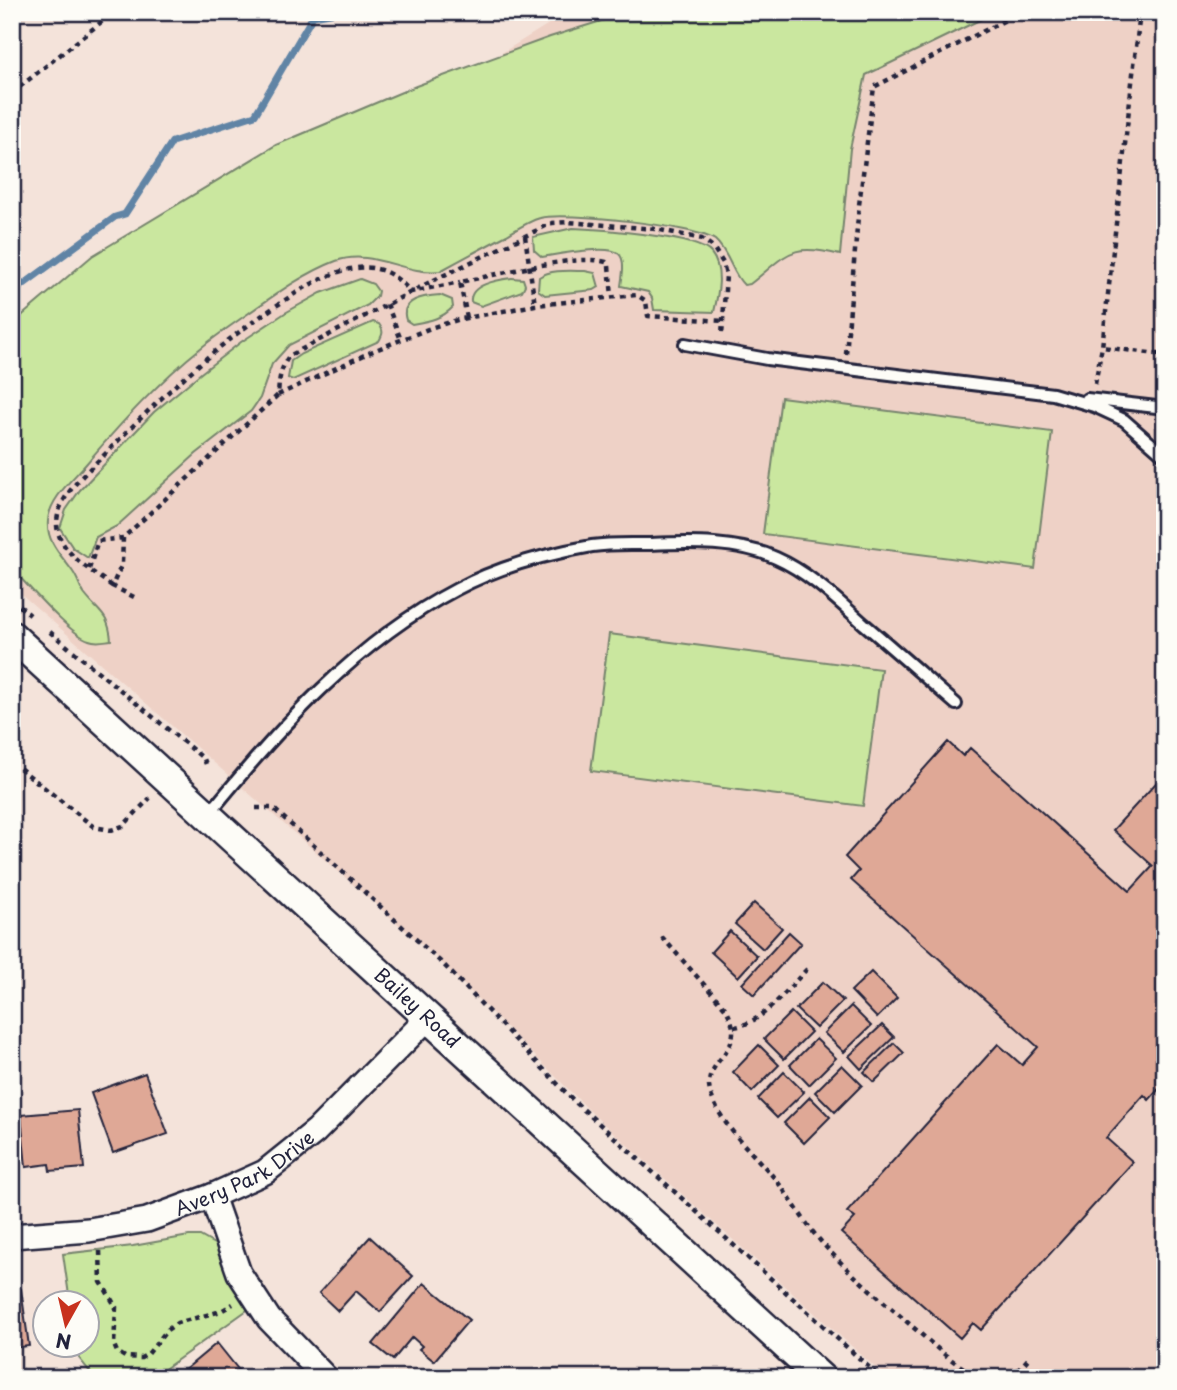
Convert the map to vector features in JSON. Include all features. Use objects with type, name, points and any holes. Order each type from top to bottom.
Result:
[{"type":"street","name":"Bailey Road","points":[[21,626],[208,815],[821,1378]]},
{"type":"street","name":"Avery Park Drive","points":[[12,1236],[100,1228],[147,1220],[212,1196],[265,1172],[316,1131],[428,1018]]},
{"type":"street","points":[[212,1196],[239,1273],[268,1319],[326,1378]]},
{"type":"lane","points":[[685,344],[722,353],[1165,408]]},
{"type":"lane","points":[[1053,394],[1094,406],[1124,420],[1165,456]]},
{"type":"lane","points":[[208,815],[235,781],[316,695],[374,644],[426,606],[499,570],[595,546],[681,543],[750,550],[774,556],[823,587],[956,704]]},
{"type":"path","points":[[12,93],[114,12]]},
{"type":"path","points":[[844,369],[859,205],[874,87],[1021,12]]},
{"type":"path","points":[[1092,399],[1101,347],[1140,12]]},
{"type":"path","points":[[278,395],[282,365],[289,356],[387,304],[552,223],[656,229],[702,239],[713,247],[723,263],[726,275],[722,341]]},
{"type":"path","points":[[525,236],[535,305]]},
{"type":"path","points":[[411,292],[579,261],[606,262],[609,266],[612,296]]},
{"type":"path","points":[[134,597],[121,593],[65,547],[58,533],[58,515],[63,500],[143,415],[190,370],[250,323],[292,296],[338,272],[371,268],[396,276],[411,292]]},
{"type":"path","points":[[460,282],[467,318]]},
{"type":"path","points":[[89,569],[98,541],[123,538],[278,395],[433,327],[535,305],[637,295],[646,301],[648,316],[723,321]]},
{"type":"path","points":[[387,304],[401,340]]},
{"type":"path","points":[[1101,347],[1165,355]]},
{"type":"path","points":[[112,586],[122,564],[123,538]]},
{"type":"path","points":[[12,599],[21,626]]},
{"type":"path","points":[[41,624],[204,759],[207,767]]},
{"type":"path","points":[[187,756],[191,750]]},
{"type":"path","points":[[12,762],[94,827],[111,830],[122,826],[147,802]]},
{"type":"path","points":[[256,808],[273,808],[361,888],[444,965],[574,1101],[881,1378]]},
{"type":"path","points":[[662,937],[732,1019],[734,1027],[730,1046],[711,1073],[709,1082],[710,1092],[730,1129],[776,1180],[814,1233],[838,1259],[958,1366],[983,1378]]},
{"type":"path","points":[[734,1027],[750,1023],[757,1018],[807,969]]},
{"type":"path","points":[[100,1228],[101,1282],[116,1307],[114,1345],[117,1352],[125,1357],[141,1359],[167,1330],[177,1323],[221,1311],[252,1293]]},
{"type":"path","points":[[1011,1378],[1028,1359]]},
{"type":"shaded area","points":[[568,12],[1165,12],[1165,1378],[887,1378],[596,1117],[436,957],[12,586],[12,356]]},
{"type":"green space","points":[[630,12],[996,12],[866,75],[850,149],[840,255],[810,250],[790,253],[750,284],[744,285],[720,245],[703,235],[629,221],[553,216],[527,223],[440,271],[349,258],[324,266],[280,291],[186,360],[127,418],[57,497],[49,513],[50,536],[85,595],[106,619],[111,640],[89,640],[60,619],[12,569],[12,324],[92,256],[276,145],[416,86],[550,37]]},
{"type":"green space","points":[[573,228],[646,234],[702,247],[711,253],[718,267],[719,282],[714,312],[654,310],[648,292],[621,286],[622,260],[619,254],[613,251],[582,251],[542,257],[534,250],[533,237]]},
{"type":"green space","points":[[585,271],[595,273],[599,287],[594,290],[545,295],[538,290],[539,277],[544,274]]},
{"type":"green space","points":[[512,278],[523,279],[525,285],[522,291],[481,306],[471,302],[479,287]]},
{"type":"green space","points":[[360,279],[373,284],[378,291],[368,305],[289,345],[272,364],[260,398],[251,411],[196,454],[117,526],[96,537],[88,558],[73,548],[60,528],[66,510],[80,490],[154,412],[241,342],[285,313],[321,293]]},
{"type":"green space","points":[[440,295],[452,300],[453,307],[449,311],[424,322],[412,324],[406,320],[406,307],[410,303]]},
{"type":"green space","points":[[373,322],[379,324],[382,329],[379,341],[293,380],[288,378],[291,361],[301,354]]},
{"type":"green space","points":[[781,397],[1052,432],[1035,569],[763,534]]},
{"type":"green space","points":[[609,634],[881,669],[863,806],[591,771]]},
{"type":"green space","points":[[200,1236],[216,1245],[250,1308],[152,1378],[95,1378],[79,1358],[102,1358],[102,1288],[68,1288],[63,1254]]},
{"type":"building","points":[[948,742],[963,756],[970,748],[1130,891],[1153,866],[1113,830],[1165,773],[1165,1082],[1149,1100],[1144,1095],[1106,1138],[1133,1162],[981,1330],[973,1323],[960,1338],[841,1233],[855,1218],[847,1212],[998,1044],[1022,1065],[1038,1047],[851,880],[859,871],[845,857]]},
{"type":"building","points":[[754,903],[782,928],[763,949],[735,924]]},
{"type":"building","points":[[730,931],[757,956],[738,977],[711,952]]},
{"type":"building","points":[[789,932],[801,943],[754,995],[742,984]]},
{"type":"building","points":[[871,972],[897,998],[877,1018],[851,991]]},
{"type":"building","points":[[823,982],[843,1001],[816,1028],[796,1009]]},
{"type":"building","points":[[851,1006],[871,1026],[844,1052],[824,1033]]},
{"type":"building","points":[[791,1012],[811,1032],[784,1059],[764,1039]]},
{"type":"building","points":[[882,1025],[894,1037],[861,1069],[849,1056]]},
{"type":"building","points":[[816,1039],[836,1058],[809,1085],[790,1065]]},
{"type":"building","points":[[894,1043],[904,1053],[874,1082],[864,1072]]},
{"type":"building","points":[[759,1045],[779,1065],[752,1092],[733,1072]]},
{"type":"building","points":[[842,1065],[862,1085],[835,1112],[815,1092]]},
{"type":"building","points":[[784,1072],[804,1092],[777,1118],[758,1099]]},
{"type":"building","points":[[145,1073],[168,1134],[113,1153],[91,1093]]},
{"type":"building","points":[[810,1097],[830,1117],[804,1143],[784,1123]]},
{"type":"building","points":[[78,1110],[84,1168],[50,1171],[49,1164],[26,1167],[21,1115]]},
{"type":"building","points":[[370,1237],[413,1276],[380,1312],[356,1291],[338,1311],[319,1293]]},
{"type":"building","points":[[424,1283],[469,1320],[434,1361],[419,1349],[422,1346],[412,1337],[393,1360],[373,1344]]},
{"type":"building","points":[[21,1289],[29,1346],[12,1348],[12,1290]]},
{"type":"building","points":[[217,1343],[245,1378],[175,1378]]},
{"type":"waterway","points":[[12,293],[115,217],[125,214],[172,142],[255,115],[313,16],[336,12]]}]
